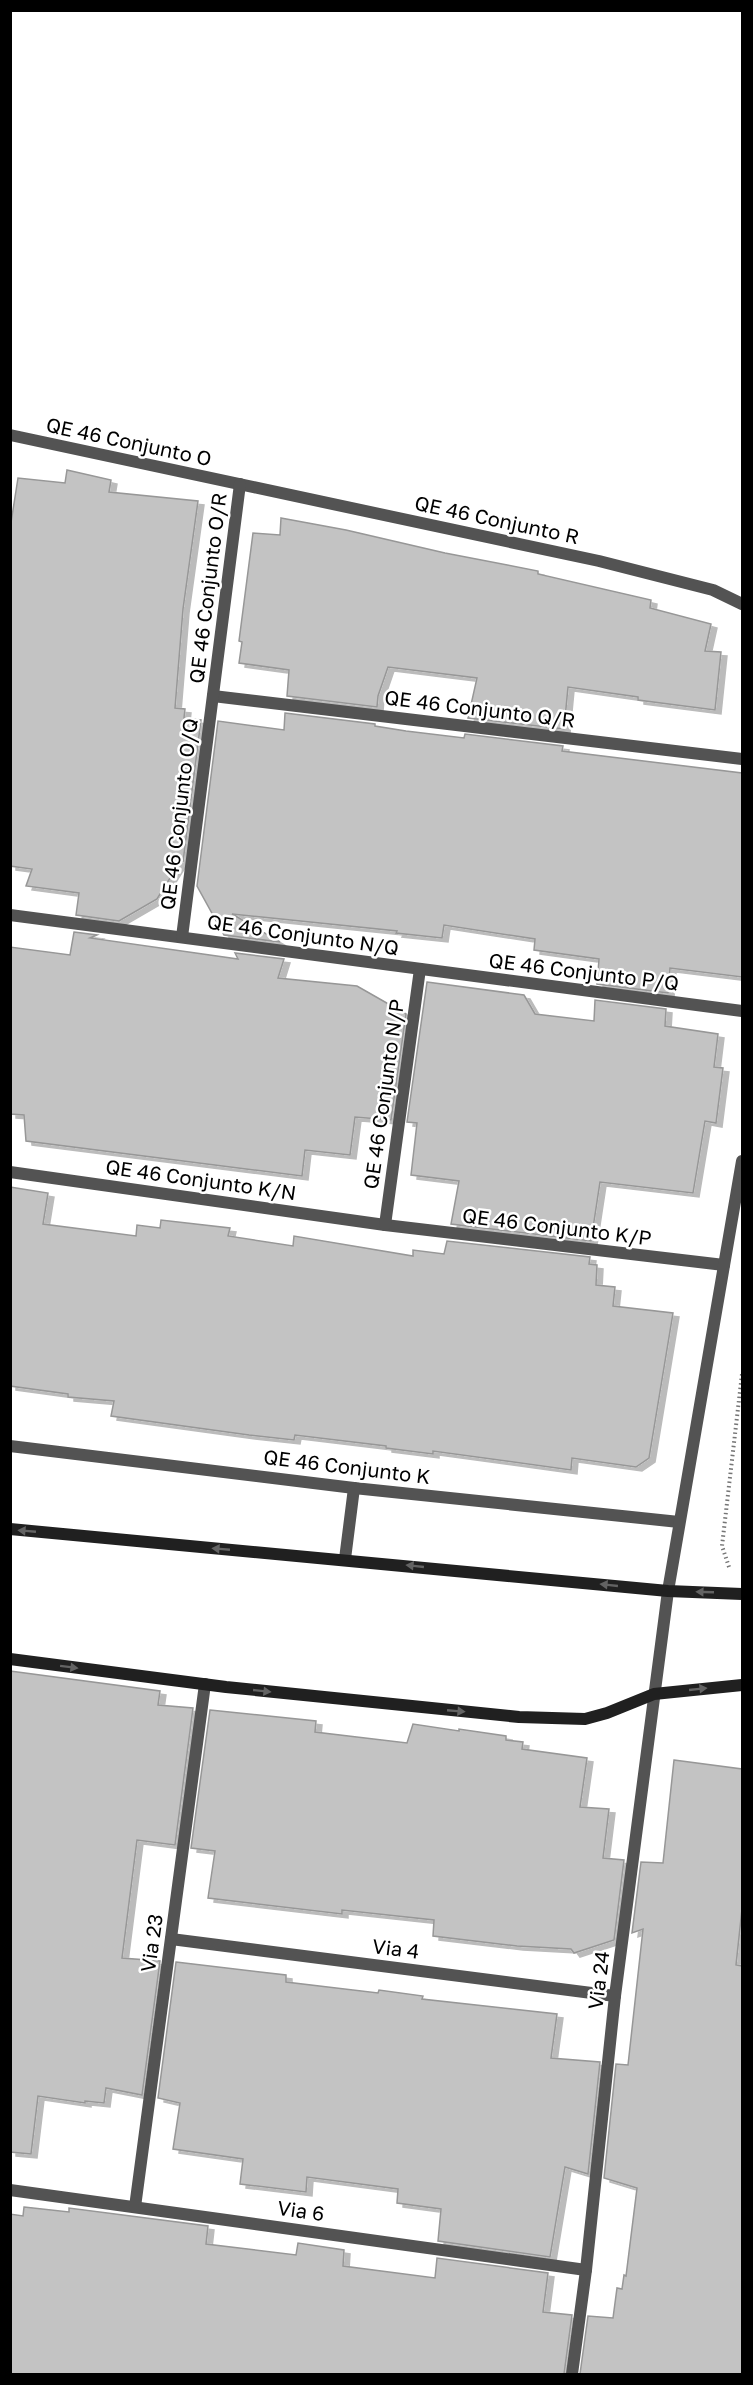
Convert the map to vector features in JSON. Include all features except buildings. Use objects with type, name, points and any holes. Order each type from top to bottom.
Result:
[{"type":"street","name":"QE 46 Conjunto O","points":[[10,435],[240,484]]},
{"type":"street","name":"QE 46 Conjunto R","points":[[240,484],[599,561],[713,590],[742,604]]},
{"type":"street","name":"QE 46 Conjunto O/R","points":[[213,696],[240,484]]},
{"type":"street","name":"QE 46 Conjunto Q/R","points":[[213,696],[742,759]]},
{"type":"street","name":"QE 46 Conjunto O/Q","points":[[182,937],[213,696]]},
{"type":"street","name":"QE 46 Conjunto N/Q","points":[[10,915],[420,969]]},
{"type":"street","name":"QE 46 Conjunto P/Q","points":[[420,969],[742,1011]]},
{"type":"street","name":"QE 46 Conjunto N/P","points":[[385,1225],[420,969]]},
{"type":"street","points":[[668,1591],[742,1161]]},
{"type":"street","name":"QE 46 Conjunto K/N","points":[[10,1172],[385,1225]]},
{"type":"street","name":"QE 46 Conjunto K/P","points":[[385,1225],[724,1265]]},
{"type":"street","name":"QE 46 Conjunto K","points":[[10,1446],[354,1488],[679,1522]]},
{"type":"street","points":[[345,1559],[354,1488]]},
{"type":"street","points":[[10,1529],[668,1591],[742,1594]]},
{"type":"street","name":"Via 24","points":[[572,2374],[586,2270],[615,1996],[668,1591]]},
{"type":"street","points":[[10,1659],[205,1684],[519,1718],[585,1719],[607,1713],[654,1694],[742,1684]]},
{"type":"street","name":"Via 23","points":[[135,2206],[205,1684]]},
{"type":"street","name":"Via 4","points":[[171,1939],[615,1996]]},
{"type":"street","name":"Via 6","points":[[10,2190],[586,2270]]},
{"type":"path","points":[[729,1567],[722,1546],[742,1374]]}]
